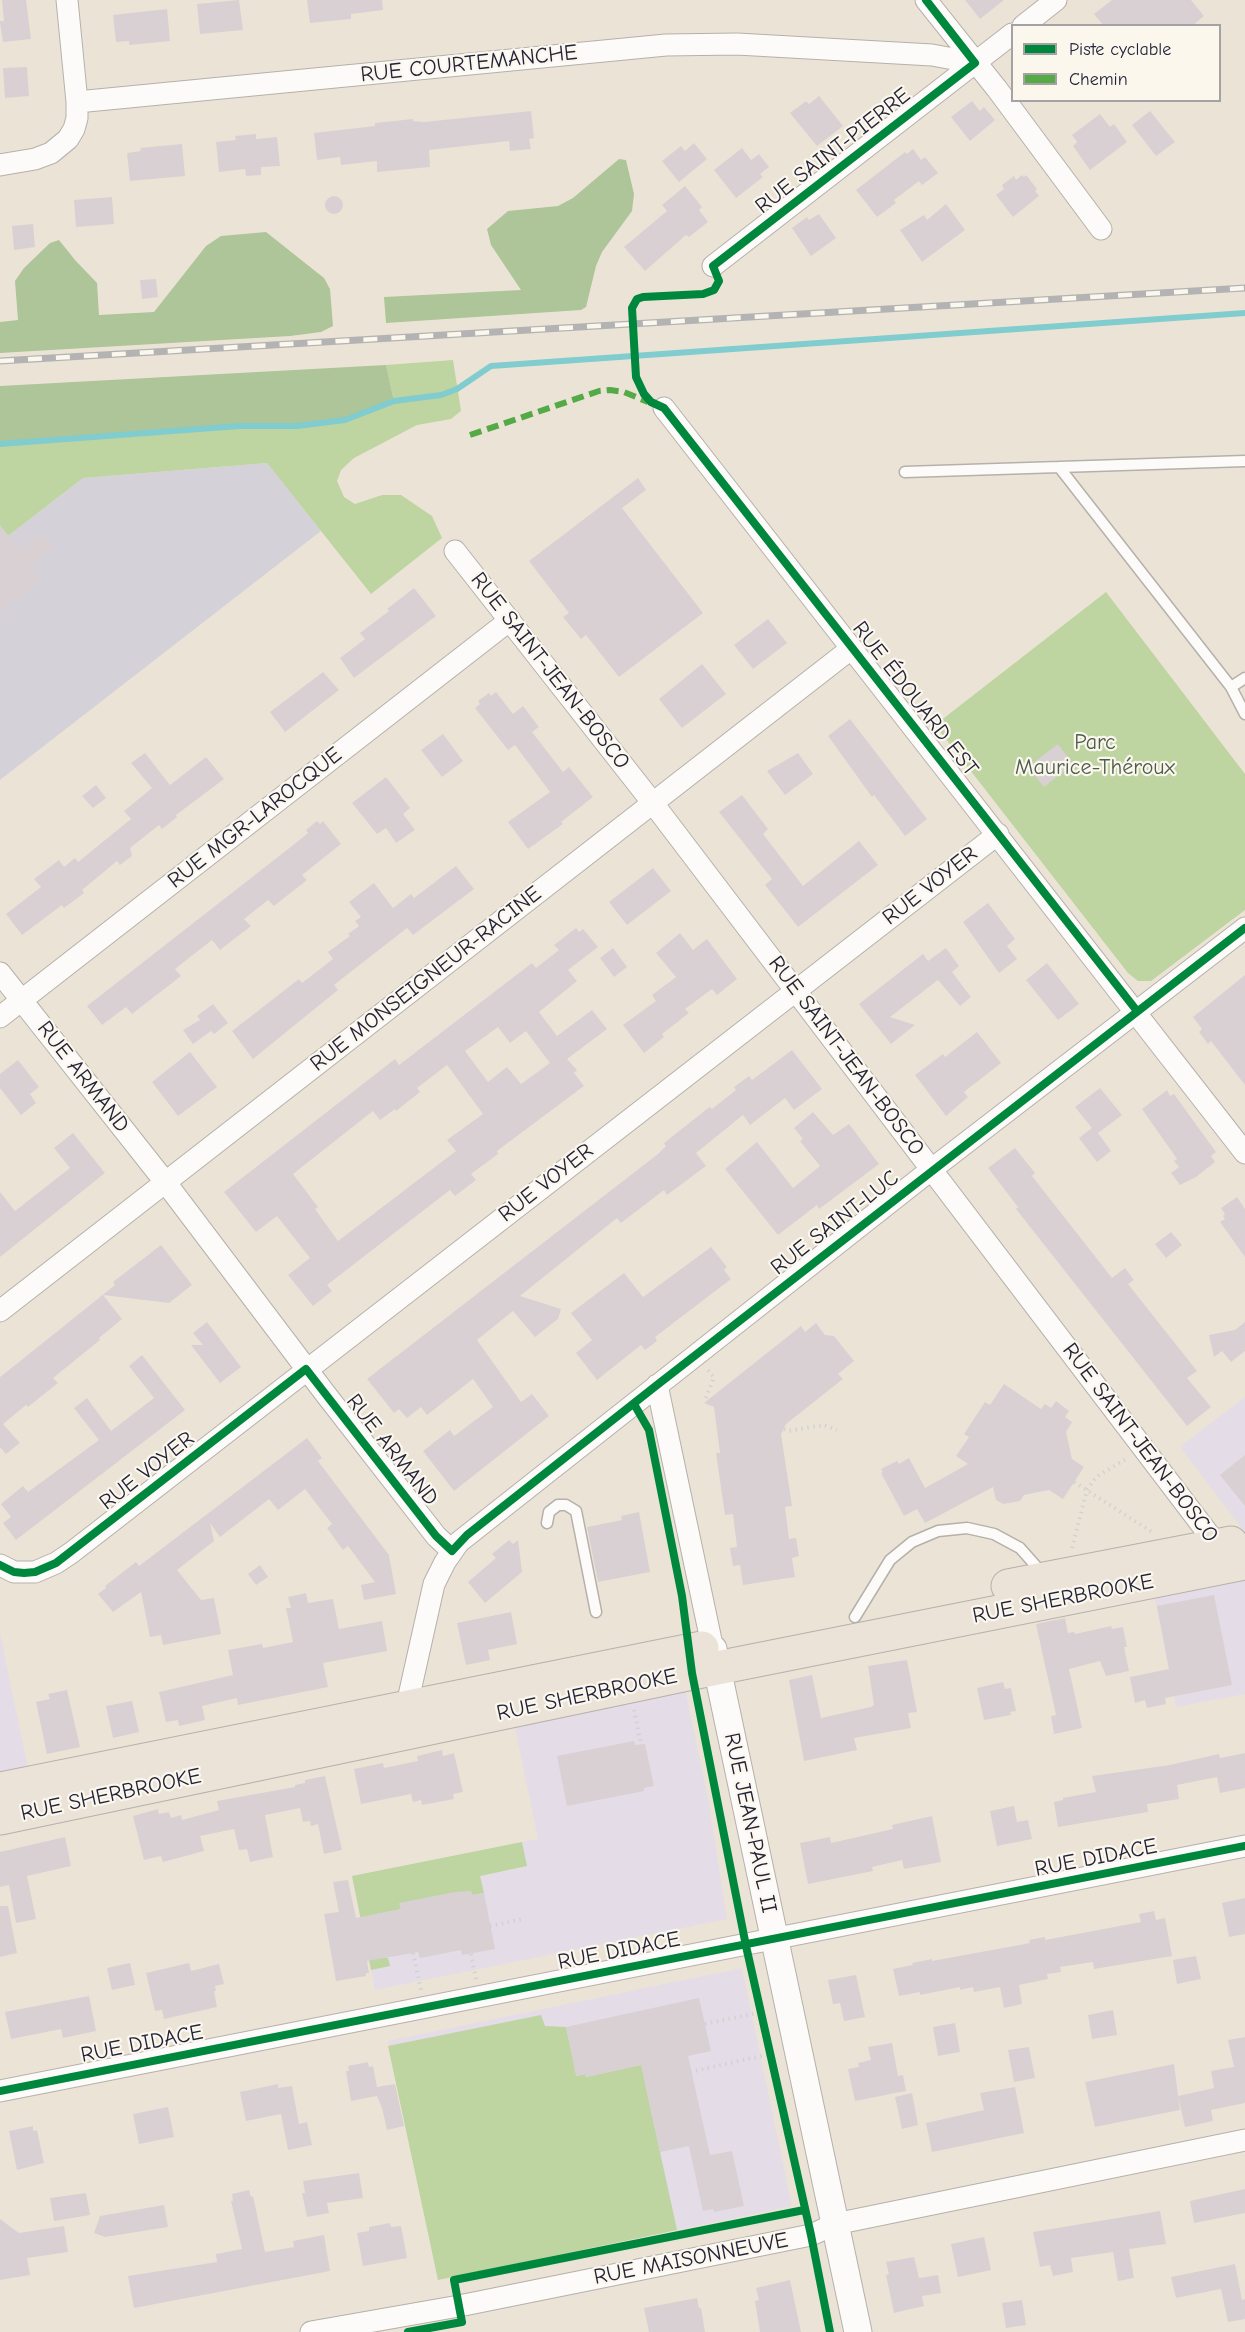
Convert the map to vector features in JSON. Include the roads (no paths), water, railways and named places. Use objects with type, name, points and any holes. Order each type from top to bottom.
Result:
[{"type":"main road","name":"RUE SHERBROOKE","points":[[0,1789],[403,1720],[630,1686],[715,1657],[855,1617],[1182,1552],[1235,1554]]},
{"type":"main road","name":"RUE SHERBROOKE","points":[[0,1818],[403,1720],[1235,1554]]},
{"type":"street","points":[[0,165],[35,159],[60,147],[74,129],[77,102],[67,0]]},
{"type":"street","points":[[926,0],[1101,230]]},
{"type":"street","points":[[1026,24],[1056,0]]},
{"type":"street","name":"RUE SAINT-PIERRE","points":[[713,266],[1011,35]]},
{"type":"street","name":"RUE COURTEMANCHE","points":[[77,102],[676,45],[736,44],[921,54],[975,63]]},
{"type":"street","name":"RUE ÉDOUARD EST","points":[[664,408],[1137,1011],[1245,1153]]},
{"type":"street","name":"RUE SAINT-JEAN-BOSCO","points":[[455,551],[652,802],[932,1169],[1235,1554]]},
{"type":"street","name":"RUE MGR-LAROCQUE","points":[[0,1017],[510,620]]},
{"type":"street","name":"RUE MONSEIGNEUR-RACINE","points":[[0,1311],[852,648]]},
{"type":"street","name":"RUE VOYER","points":[[0,1565],[14,1572],[24,1573],[35,1572],[56,1563],[998,834]]},
{"type":"street","name":"RUE SAINT-LUC","points":[[403,1720],[431,1597],[439,1573],[452,1551],[467,1535],[932,1169],[1245,928]]},
{"type":"street","name":"RUE ARMAND","points":[[0,973],[166,1183],[306,1369],[436,1536],[452,1551]]},
{"type":"street","name":"RUE JEAN-PAUL II","points":[[657,1385],[858,2332]]},
{"type":"street","name":"RUE DIDACE","points":[[0,2091],[1245,1846]]},
{"type":"street","name":"RUE MAISONNEUVE","points":[[311,2332],[471,2303],[811,2235],[835,2224],[1245,2140]]},
{"type":"lane","points":[[905,472],[1245,461]]},
{"type":"lane","points":[[1059,467],[1231,687],[1245,714]]},
{"type":"lane","points":[[1231,687],[1245,678]]},
{"type":"lane","points":[[547,1523],[549,1512],[558,1505],[566,1505],[576,1511],[596,1611]]},
{"type":"lane","points":[[855,1617],[890,1560],[912,1542],[938,1531],[967,1528],[994,1534],[1020,1548],[1056,1577]]},
{"type":"waterway","points":[[0,444],[239,426],[297,426],[345,420],[394,401],[441,395],[457,389],[491,366],[1245,313]]},
{"type":"railway","points":[[0,361],[1245,288]]},
{"type":"park label","name":"Parc Maurice-Théroux","points":[[1095,756]]}]
